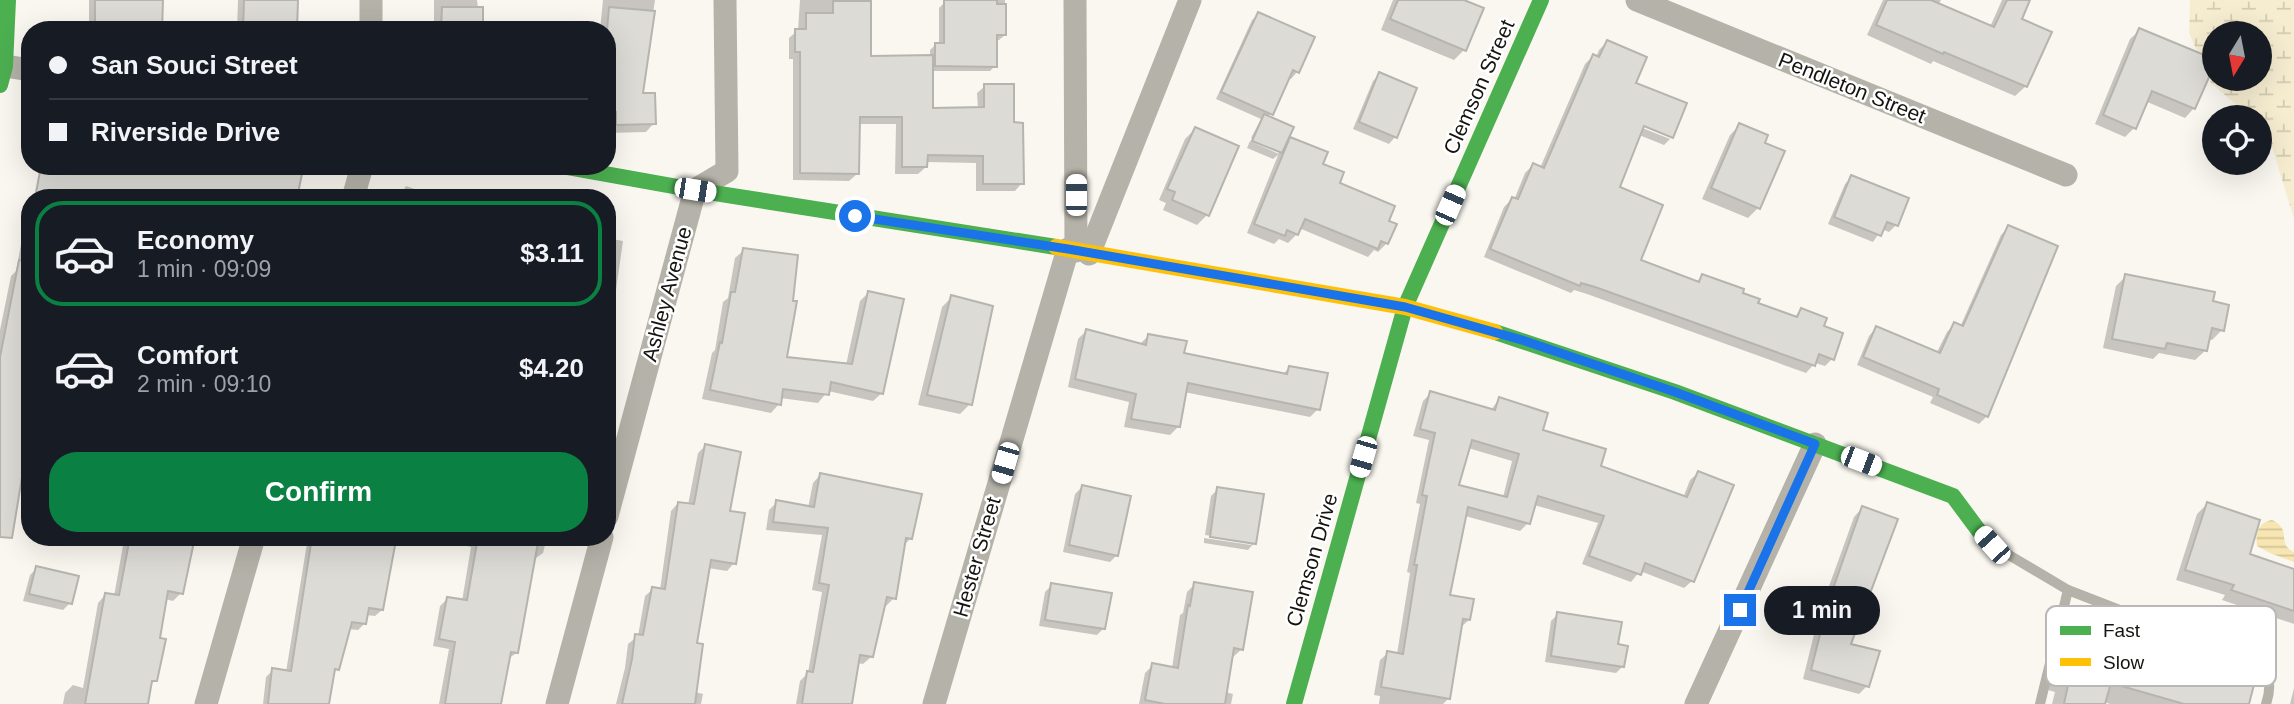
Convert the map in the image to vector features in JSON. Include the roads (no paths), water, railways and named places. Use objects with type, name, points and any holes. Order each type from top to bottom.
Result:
[{"type":"street","points":[[8,0],[2,72],[21,71]]},
{"type":"street","points":[[371,0],[371,21]]},
{"type":"street","points":[[695,190],[727,171],[725,0]]},
{"type":"street","points":[[1075,0],[1078,251]]},
{"type":"street","name":"Hester Street","points":[[934,704],[1078,251],[1190,0]]},
{"type":"street","name":"Clemson Street","points":[[1405,307],[1541,0]]},
{"type":"street","name":"Pendleton Street","points":[[1637,0],[2066,175]]},
{"type":"street","points":[[611,175],[1405,307],[1525,341],[1675,392],[1953,496],[1979,531]]},
{"type":"street","name":"Ashley Avenue","points":[[616,483],[695,190]]},
{"type":"street","name":"Clemson Drive","points":[[1294,704],[1405,307]]},
{"type":"street","points":[[1696,704],[1815,444]]},
{"type":"street","points":[[206,704],[251,546]]},
{"type":"street","points":[[557,704],[600,546]]},
{"type":"lane","points":[[1979,531],[1992,545],[2068,590],[2109,606]]},
{"type":"lane","points":[[2064,606],[2068,590]]},
{"type":"lane","points":[[2040,704],[2046,672]]},
{"type":"lane","points":[[2266,704],[2270,686]]}]
